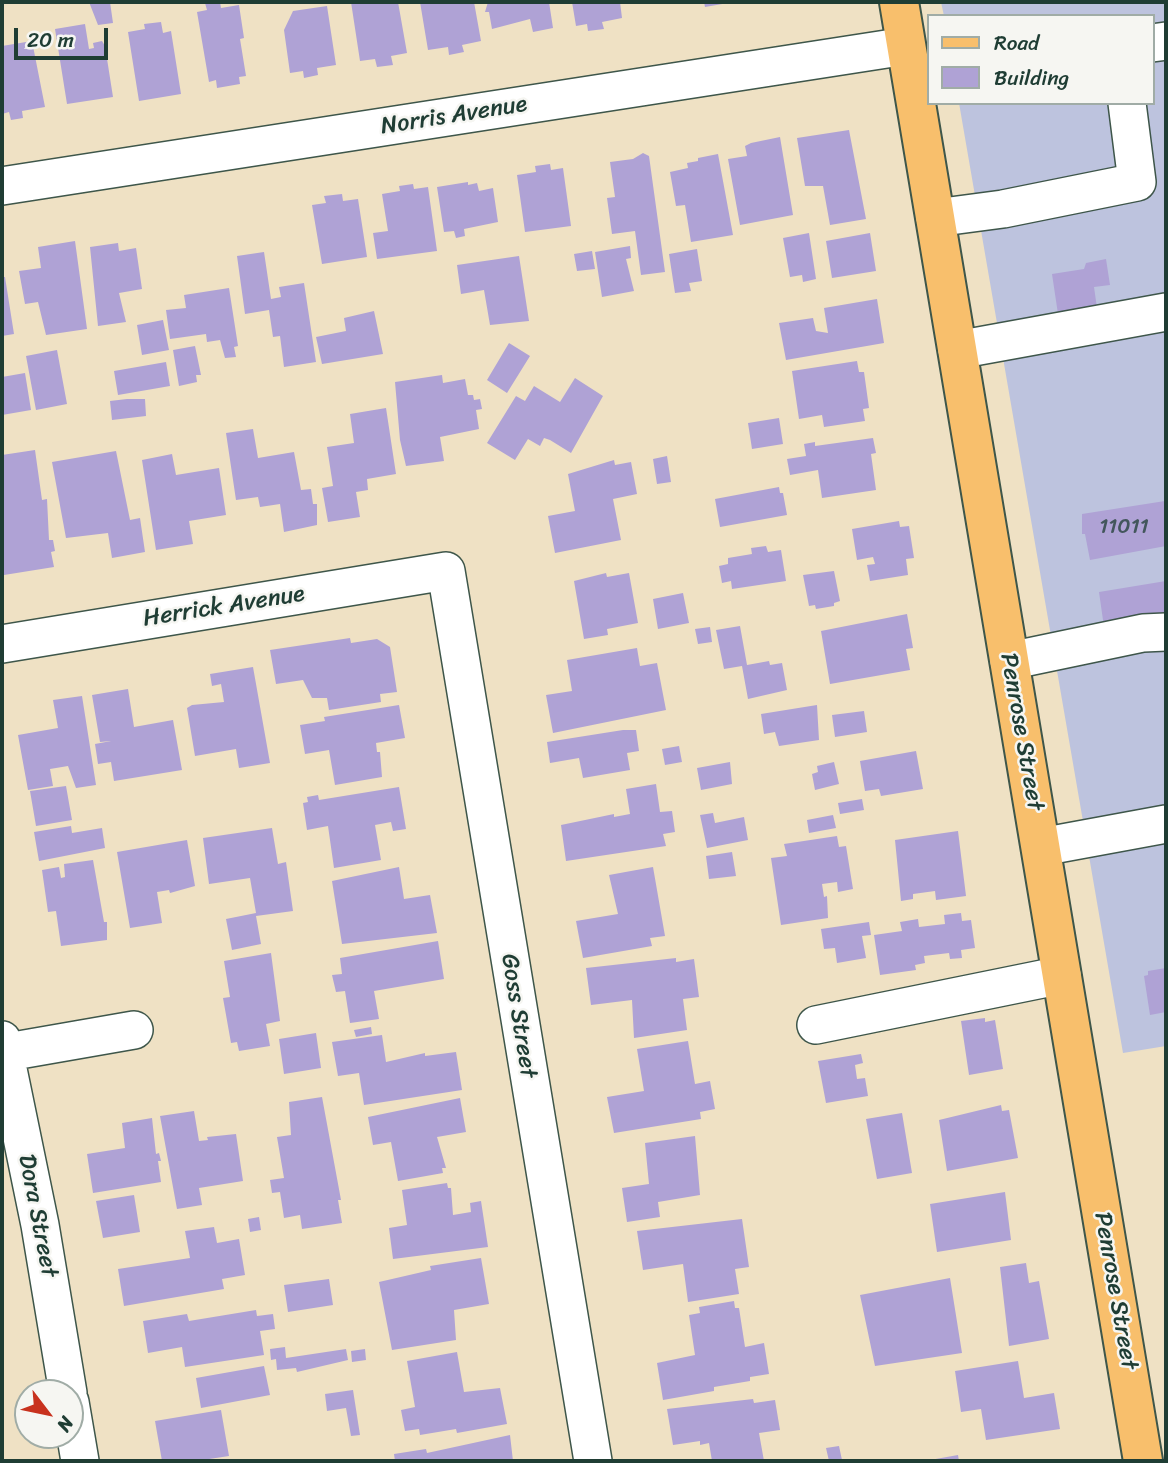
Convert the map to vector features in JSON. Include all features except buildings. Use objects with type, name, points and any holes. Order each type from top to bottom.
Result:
[{"type":"main road","name":"Penrose Street","points":[[899,2],[915,68],[935,218],[1143,1461]]},
{"type":"street","name":"Norris Avenue","points":[[2,186],[915,68]]},
{"type":"street","points":[[935,218],[1003,209],[1137,182],[1127,105]]},
{"type":"street","points":[[957,350],[1166,313]]},
{"type":"street","name":"Herrick Avenue","points":[[2,644],[446,570]]},
{"type":"street","name":"Goss Street","points":[[446,570],[593,1461]]},
{"type":"street","points":[[1009,661],[1143,633],[1166,632]]},
{"type":"street","points":[[1041,848],[1166,824]]},
{"type":"street","points":[[816,1025],[1062,975]]},
{"type":"street","points":[[2,1049],[134,1030]]},
{"type":"street","name":"Dora Street","points":[[2,1049],[40,1225],[66,1379]]},
{"type":"shaded area","points":[[941,2],[1166,2],[1166,1046],[1123,1053],[959,105],[1154,105],[1154,14],[944,14]]}]
